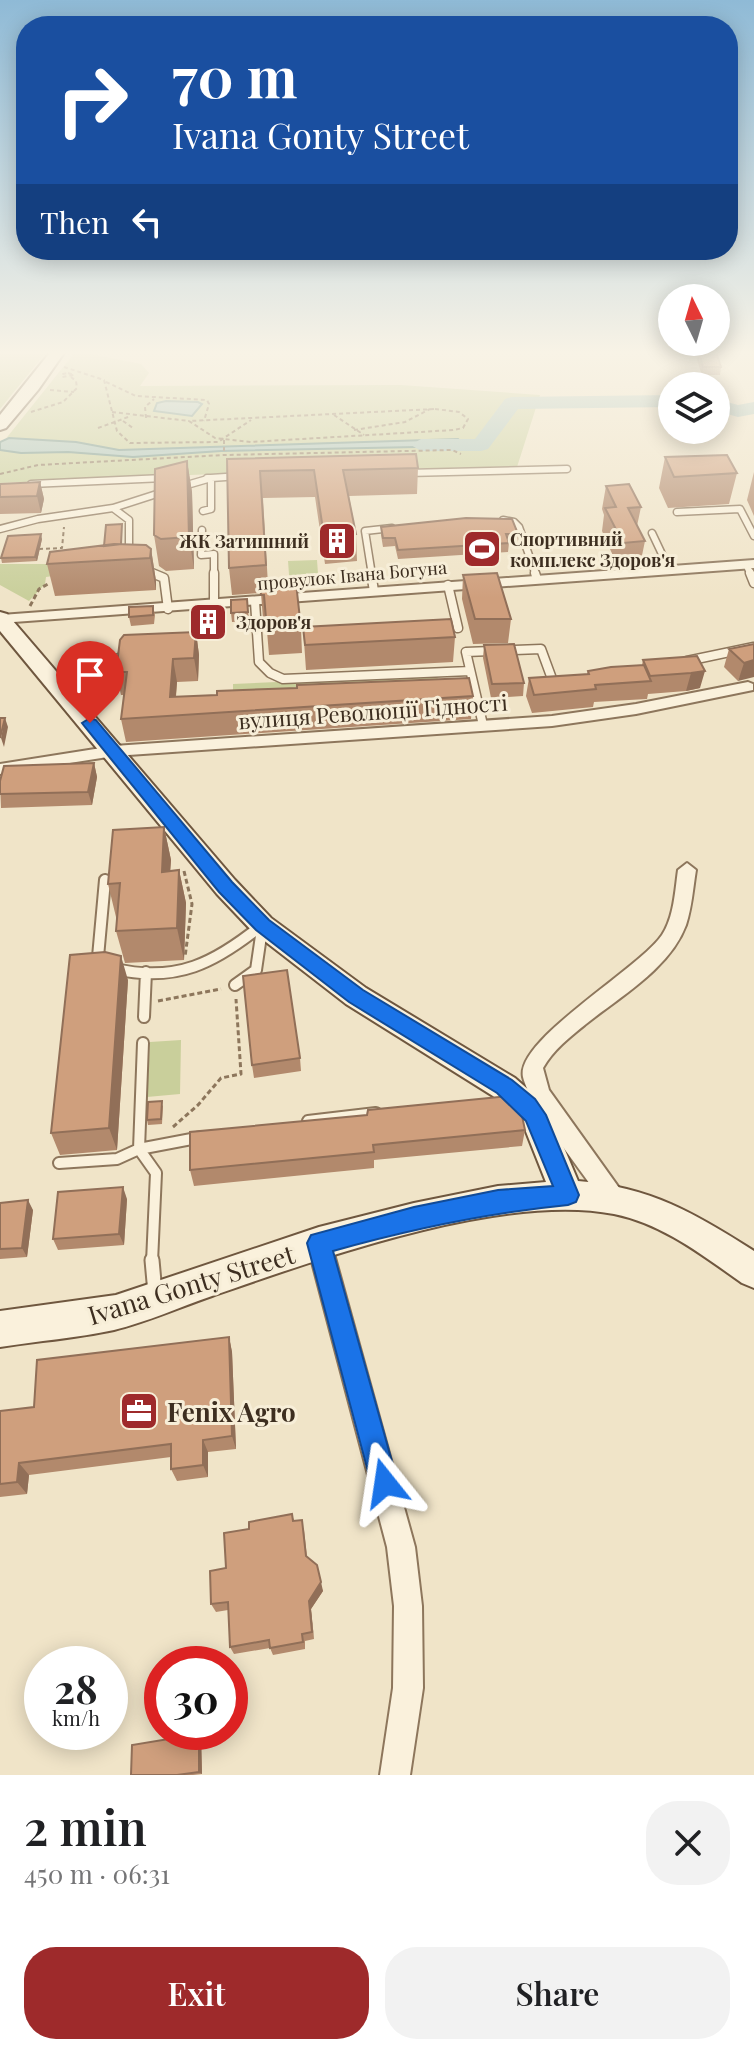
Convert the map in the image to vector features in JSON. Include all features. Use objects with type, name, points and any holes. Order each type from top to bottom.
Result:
[{"type":"main road","points":[[4,618],[226,887],[262,925],[356,996],[518,1097],[535,1115],[568,1195]]},
{"type":"main road","name":"Ivana Gonty Street","points":[[0,1329],[103,1315],[156,1300],[319,1243],[414,1218],[498,1201],[568,1195],[614,1199],[657,1212],[687,1226],[754,1271]]},
{"type":"street","name":"провулок Івана Богуна","points":[[4,618],[168,609],[750,564]]},
{"type":"street","name":"вулиця Революції Гідності","points":[[0,769],[114,751],[552,721],[636,709],[748,687]]},
{"type":"street","points":[[614,1199],[542,1096],[533,1079],[533,1064],[549,1045],[648,963],[668,941],[680,913],[687,870]]},
{"type":"street","points":[[319,1243],[401,1547],[408,1606],[408,1688],[395,1775]]},
{"type":"lane","points":[[393,473],[567,469]]},
{"type":"lane","points":[[183,477],[250,476]]},
{"type":"lane","points":[[16,485],[167,477]]},
{"type":"lane","points":[[0,529],[113,508],[211,478]]},
{"type":"lane","points":[[203,511],[211,509],[211,478]]},
{"type":"lane","points":[[113,508],[129,520],[131,569],[153,571],[164,578],[168,609]]},
{"type":"lane","points":[[677,512],[740,509],[754,536]]},
{"type":"lane","points":[[492,520],[514,522],[519,527],[537,579]]},
{"type":"lane","points":[[374,591],[365,531],[401,528]]},
{"type":"lane","points":[[202,530],[201,555],[214,554],[214,605]]},
{"type":"lane","points":[[652,533],[669,569]]},
{"type":"lane","points":[[750,564],[754,583]]},
{"type":"lane","points":[[448,585],[458,628]]},
{"type":"lane","points":[[255,602],[259,662],[270,673],[283,679],[470,671]]},
{"type":"lane","points":[[676,663],[754,647]]},
{"type":"lane","points":[[483,725],[471,694],[466,652],[541,649],[556,688],[569,685]]},
{"type":"lane","points":[[54,681],[122,657]]},
{"type":"lane","points":[[105,880],[98,957],[107,966],[120,970],[176,972],[202,966],[223,956],[262,925]]},
{"type":"lane","points":[[235,985],[253,975],[260,967],[262,925]]},
{"type":"lane","points":[[144,1017],[146,972]]},
{"type":"lane","points":[[143,1043],[139,1149],[156,1173],[152,1267],[156,1300]]},
{"type":"lane","points":[[288,1124],[393,1111]]},
{"type":"lane","points":[[59,1163],[117,1159],[139,1149],[211,1135]]},
{"type":"path","points":[[117,433],[119,437],[136,445],[270,442],[403,433]]},
{"type":"path","points":[[206,433],[224,442]]},
{"type":"path","points":[[224,442],[235,433]]},
{"type":"path","points":[[360,433],[365,435]]},
{"type":"path","points":[[224,442],[224,454]]},
{"type":"path","points":[[0,474],[38,465],[224,454],[452,450],[461,454]]},
{"type":"path","points":[[31,550],[62,548],[63,515]]},
{"type":"path","points":[[4,618],[30,611],[30,601],[48,584]]},
{"type":"path","points":[[176,972],[193,920],[192,895],[183,868]]},
{"type":"path","points":[[145,1002],[175,999],[235,985],[241,1074],[221,1078],[198,1105],[172,1128],[172,1135]]},
{"type":"green space","points":[[11,433],[528,433],[517,467],[310,470],[0,483],[0,446]]},
{"type":"green space","points":[[317,560],[319,587],[290,588],[288,561]]},
{"type":"green space","points":[[0,564],[71,564],[67,574],[46,577],[45,584],[29,601],[0,585]]},
{"type":"green space","points":[[437,675],[440,691],[233,700],[233,684]]},
{"type":"green space","points":[[181,1040],[180,1094],[147,1097],[150,1042]]},
{"type":"water","points":[[9,438],[76,442],[119,450],[458,439],[466,446],[221,451],[133,457],[0,450],[0,442]]},
{"type":"building","points":[[416,454],[418,468],[343,470],[356,534],[324,536],[314,470],[260,471],[266,565],[229,568],[227,459]]},
{"type":"building","points":[[727,455],[737,473],[674,477],[665,457]]},
{"type":"building","points":[[187,461],[189,537],[161,539],[154,535],[155,469]]},
{"type":"building","points":[[40,482],[37,496],[0,497],[0,484]]},
{"type":"building","points":[[629,484],[641,507],[628,508],[645,541],[623,543],[605,508],[616,507],[606,486]]},
{"type":"building","points":[[466,518],[512,519],[518,534],[506,534],[509,543],[398,550],[395,538],[383,538],[381,527]]},
{"type":"building","points":[[122,524],[121,544],[104,546],[106,525]]},
{"type":"building","points":[[41,534],[35,557],[1,558],[8,536]]},
{"type":"building","points":[[114,544],[146,545],[151,549],[150,558],[47,564],[50,552]]},
{"type":"building","points":[[497,573],[511,619],[475,619],[463,575]]},
{"type":"building","points":[[260,582],[268,582],[268,585],[296,583],[301,628],[267,630]]},
{"type":"building","points":[[247,599],[248,612],[231,613],[231,600]]},
{"type":"building","points":[[153,606],[153,615],[129,617],[129,607]]},
{"type":"building","points":[[451,619],[455,637],[305,645],[303,627]]},
{"type":"building","points":[[196,632],[194,658],[173,659],[170,697],[217,695],[217,691],[297,688],[297,685],[469,678],[473,696],[121,719],[127,672],[116,672],[120,640],[124,635]]},
{"type":"building","points":[[514,644],[524,683],[492,684],[484,645]]},
{"type":"building","points":[[754,644],[754,660],[744,663],[729,649]]},
{"type":"building","points":[[697,656],[705,671],[650,676],[643,660]]},
{"type":"building","points":[[644,665],[651,681],[595,685],[596,689],[534,695],[529,678],[589,674],[588,671],[611,667]]},
{"type":"building","points":[[0,718],[5,718],[0,738]]},
{"type":"building","points":[[94,763],[88,792],[0,794],[4,766]]},
{"type":"building","points":[[164,827],[162,872],[179,870],[177,928],[116,931],[120,883],[108,884],[113,830]]},
{"type":"building","points":[[105,952],[121,956],[109,1128],[51,1133],[70,955]]},
{"type":"building","points":[[287,970],[300,1058],[252,1065],[243,976]]},
{"type":"building","points":[[509,1096],[520,1106],[525,1130],[373,1145],[374,1152],[190,1170],[190,1132],[367,1115],[368,1110]]},
{"type":"building","points":[[162,1101],[161,1119],[147,1120],[148,1102]]},
{"type":"building","points":[[123,1187],[119,1234],[53,1239],[58,1192]]},
{"type":"building","points":[[28,1200],[22,1248],[0,1249],[0,1203]]},
{"type":"building","name":"Fenix Agro","points":[[229,1337],[232,1436],[203,1440],[203,1465],[171,1469],[171,1444],[19,1463],[17,1482],[0,1484],[0,1411],[34,1407],[37,1360]]},
{"type":"building","points":[[292,1514],[293,1521],[302,1520],[306,1556],[317,1565],[321,1582],[309,1601],[312,1632],[302,1634],[303,1642],[270,1648],[269,1640],[230,1646],[228,1602],[211,1604],[210,1571],[226,1568],[224,1533],[249,1529],[249,1522]]},
{"type":"building","points":[[144,1743],[144,1750],[199,1750],[199,1772],[131,1775],[132,1745]]},
{"type":"waterway","points":[[421,445],[481,445],[490,433]]},
{"type":"place","name":"ЖК Затишний","points":[[337,541]]},
{"type":"place","name":"Спортивний комплекс Здоров'я","points":[[482,549]]},
{"type":"place","name":"Здоров'я","points":[[208,622]]},
{"type":"place","name":"Fenix Agro","points":[[139,1411]]},
{"type":"route","points":[[90,723],[226,887],[262,925],[356,996],[518,1097],[535,1115],[568,1195],[498,1201],[414,1218],[319,1243],[385,1483]]}]
